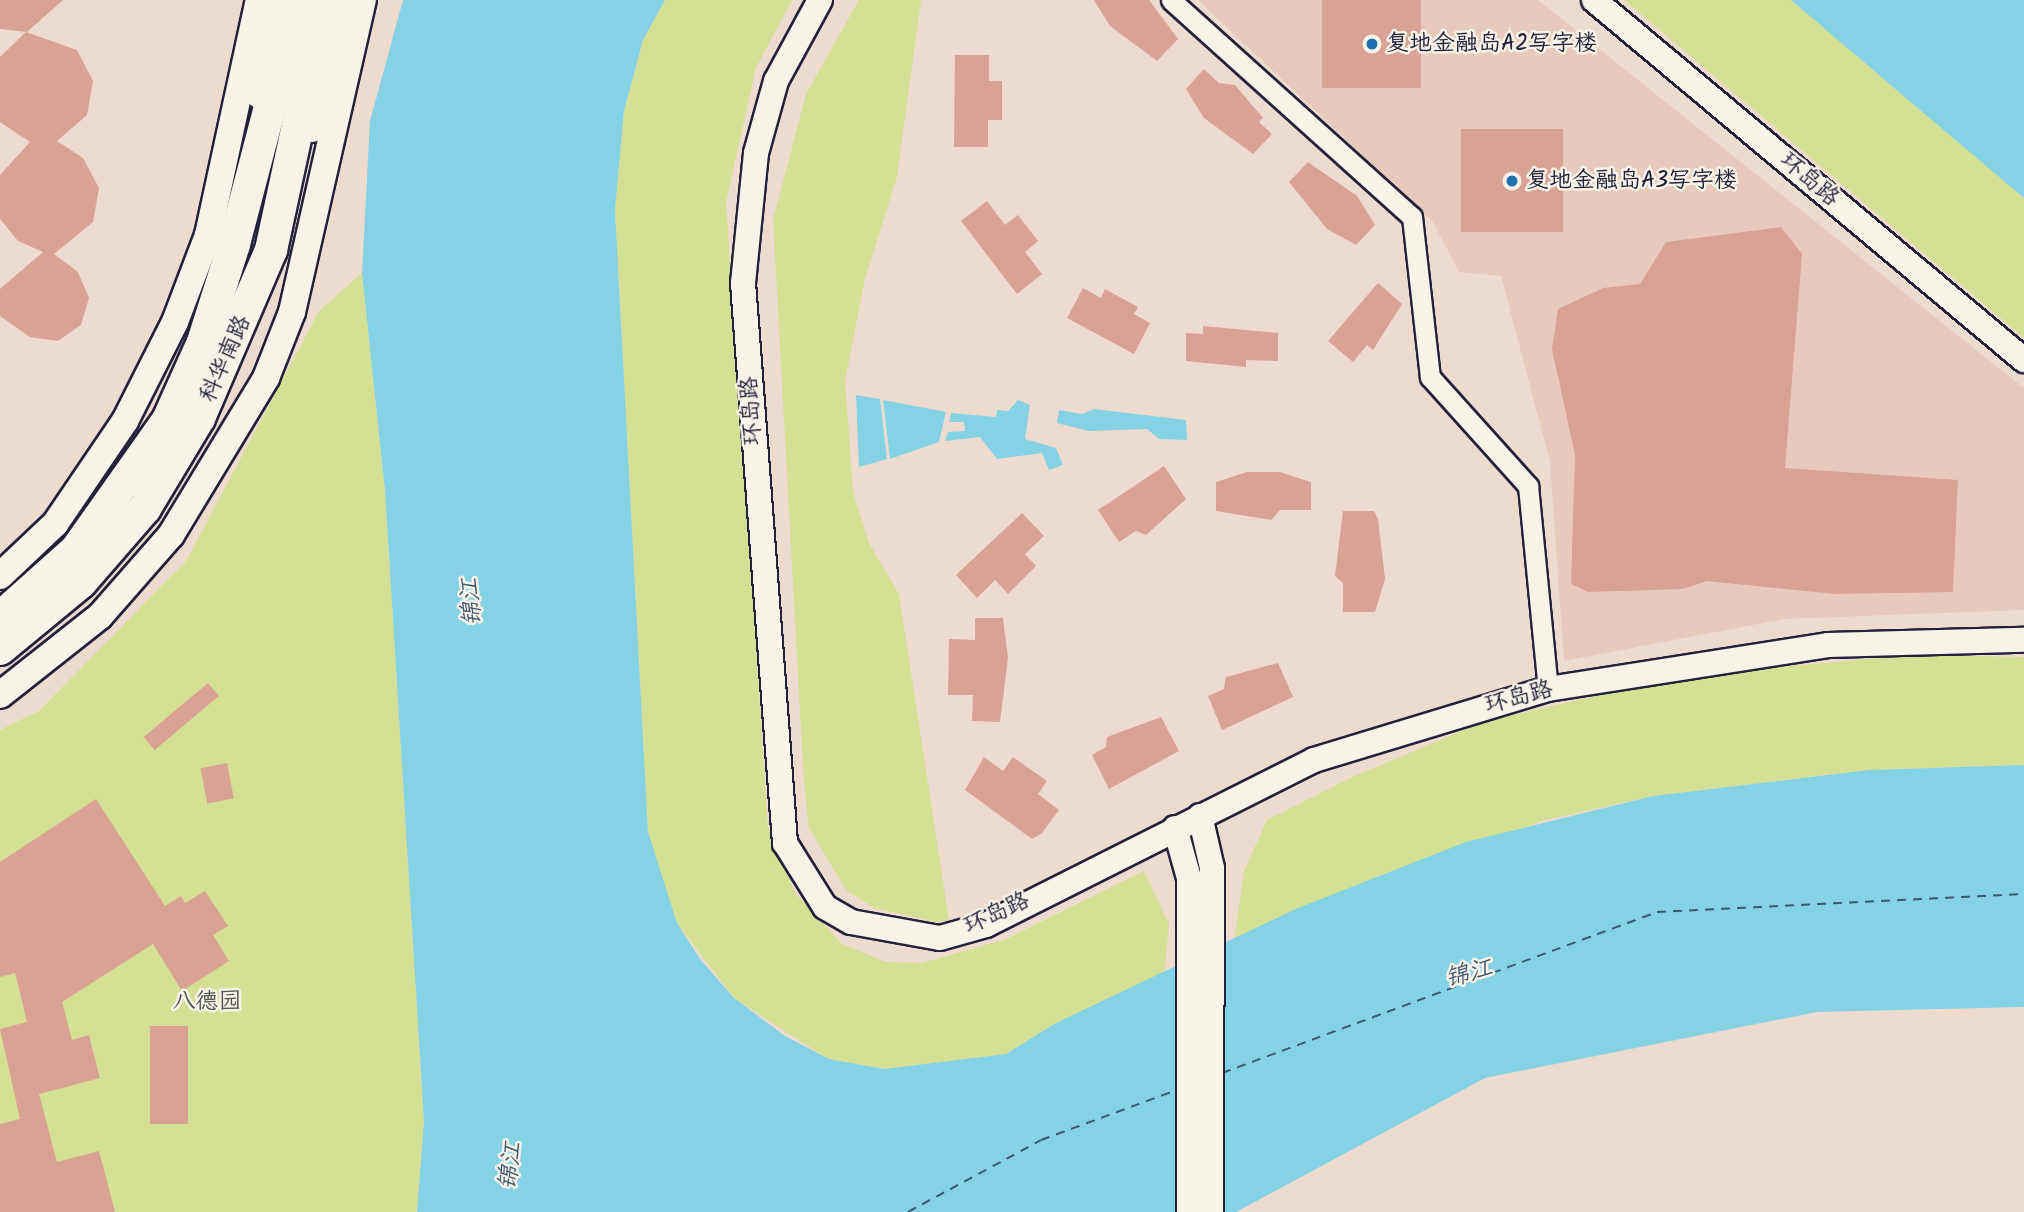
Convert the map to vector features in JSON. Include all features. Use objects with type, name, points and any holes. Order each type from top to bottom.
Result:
[{"type":"highway","name":"科华南路","points":[[0,618],[76,550],[131,479],[203,342],[234,244],[298,0]]},
{"type":"highway","name":"科华南路","points":[[0,649],[81,582],[145,508],[200,418],[271,250],[325,0]]},
{"type":"main road","points":[[0,576],[55,524],[125,421],[175,322],[208,235],[259,0]]},
{"type":"main road","points":[[234,244],[236,197],[274,0]]},
{"type":"main road","points":[[271,250],[347,0]]},
{"type":"main road","points":[[0,695],[100,616],[171,535],[266,378],[304,266],[363,0]]},
{"type":"street","name":"环岛路","points":[[820,0],[776,81],[756,153],[743,283],[785,843],[825,907],[880,930],[940,938],[986,925],[1314,760],[1548,689],[1828,645],[2024,640]]},
{"type":"street","points":[[1171,0],[1412,217],[1430,377],[1528,486],[1548,689]]},
{"type":"street","name":"环岛路","points":[[1594,0],[2024,360]]},
{"type":"street","points":[[1200,816],[1212,899],[1211,1212]]},
{"type":"street","points":[[1175,828],[1189,878],[1189,1212]]},
{"type":"shaded area","points":[[1198,0],[1538,0],[2024,388],[2024,610],[1784,619],[1564,661],[1550,462],[1501,276],[1459,272],[1433,222]]},
{"type":"green space","points":[[665,0],[792,0],[756,68],[726,202],[768,826],[795,893],[842,944],[886,962],[922,963],[1006,939],[1144,871],[1169,924],[1164,977],[1056,1023],[1006,1054],[884,1069],[828,1059],[734,998],[677,923],[662,884],[648,832],[615,210],[624,111],[643,40]]},
{"type":"green space","points":[[859,0],[921,0],[897,177],[865,279],[845,381],[853,491],[869,543],[899,594],[949,920],[936,922],[874,908],[846,890],[809,828],[804,784],[773,220],[806,94]]},
{"type":"green space","points":[[1624,0],[1791,0],[2024,198],[2024,338]]},
{"type":"green space","name":"八德园","points":[[362,273],[385,491],[424,1121],[417,1212],[0,1212],[0,730],[39,711],[186,561],[319,311]]},
{"type":"green space","points":[[1911,655],[2024,657],[2024,765],[1868,770],[1653,796],[1545,820],[1234,942],[1244,871],[1267,820],[1350,778],[1483,722],[1684,676]]},
{"type":"water","name":"锦江","points":[[403,0],[665,0],[643,40],[624,111],[615,210],[648,832],[677,923],[700,959],[734,998],[785,1036],[829,1059],[884,1069],[1006,1054],[1056,1023],[1298,908],[1466,842],[1653,796],[1869,770],[2024,765],[2024,1007],[1817,1012],[1485,1078],[1236,1212],[417,1212],[424,1121],[385,491],[362,273],[370,121]]},
{"type":"water","points":[[1791,0],[2024,0],[2024,198],[1920,110]]},
{"type":"water","points":[[856,395],[880,399],[887,459],[859,467]]},
{"type":"water","points":[[883,400],[946,412],[939,442],[890,459]]},
{"type":"water","points":[[1018,400],[1030,405],[1025,439],[1056,448],[1063,465],[1049,470],[1042,453],[997,459],[980,437],[945,441],[948,432],[965,431],[964,422],[949,422],[951,413],[996,417],[997,410],[1008,411]]},
{"type":"water","points":[[1094,409],[1186,420],[1187,440],[1159,439],[1147,429],[1089,431],[1057,423],[1059,410],[1082,414]]},
{"type":"building","points":[[0,0],[63,0],[27,32],[0,29]]},
{"type":"building","points":[[1094,0],[1149,0],[1178,39],[1157,61],[1110,26]]},
{"type":"building","name":"复地金融岛A2写字楼","points":[[1322,0],[1421,0],[1421,88],[1322,88]]},
{"type":"building","points":[[26,32],[77,50],[93,81],[87,115],[57,141],[83,158],[99,188],[93,222],[54,254],[78,272],[89,298],[81,325],[58,341],[30,337],[0,316],[0,289],[43,252],[18,241],[0,219],[0,175],[30,142],[0,122],[0,57]]},
{"type":"building","points":[[955,55],[989,55],[989,81],[1002,81],[1002,120],[988,120],[988,147],[954,147]]},
{"type":"building","points":[[1204,69],[1219,83],[1235,85],[1263,118],[1259,122],[1272,134],[1253,154],[1204,118],[1186,89]]},
{"type":"building","name":"复地金融岛A3写字楼","points":[[1461,129],[1563,129],[1563,232],[1461,232]]},
{"type":"building","points":[[1308,162],[1357,196],[1375,225],[1356,245],[1327,229],[1289,182]]},
{"type":"building","points":[[987,201],[1005,225],[1018,215],[1038,241],[1025,252],[1042,274],[1017,294],[961,221]]},
{"type":"building","points":[[1781,227],[1802,254],[1785,468],[1958,480],[1953,592],[1835,594],[1707,581],[1683,589],[1588,592],[1571,584],[1575,455],[1552,349],[1558,309],[1603,288],[1640,284],[1666,242]]},
{"type":"building","points":[[1378,283],[1402,304],[1373,350],[1367,345],[1353,362],[1328,341]]},
{"type":"building","points":[[1083,288],[1101,298],[1105,289],[1138,307],[1134,314],[1150,323],[1134,354],[1067,318]]},
{"type":"building","points":[[1203,326],[1278,333],[1278,361],[1246,360],[1246,367],[1186,361],[1186,333],[1203,334]]},
{"type":"building","points":[[1164,466],[1186,499],[1146,535],[1136,531],[1119,542],[1098,510]]},
{"type":"building","points":[[1247,472],[1280,472],[1311,482],[1311,510],[1280,510],[1271,520],[1216,511],[1216,482]]},
{"type":"building","points":[[1343,511],[1374,511],[1378,519],[1385,579],[1375,612],[1343,612],[1343,583],[1335,576]]},
{"type":"building","points":[[1022,513],[1044,536],[1025,554],[1036,566],[1008,594],[995,580],[977,598],[956,575]]},
{"type":"building","points":[[975,618],[1003,618],[1008,658],[1000,722],[972,721],[973,695],[948,695],[949,639],[975,640]]},
{"type":"building","points":[[1278,663],[1293,697],[1222,730],[1208,696],[1224,689],[1226,677]]},
{"type":"building","points":[[208,683],[219,696],[155,750],[144,737]]},
{"type":"building","points":[[1161,717],[1179,751],[1109,789],[1092,755],[1106,747],[1107,737]]},
{"type":"building","points":[[984,757],[1003,771],[1013,757],[1047,781],[1038,794],[1059,810],[1042,833],[1032,839],[965,790]]},
{"type":"building","points":[[227,763],[234,798],[207,803],[200,768]]},
{"type":"building","points":[[96,799],[165,906],[181,896],[185,903],[205,891],[228,926],[213,935],[229,961],[182,991],[153,944],[62,1002],[72,1040],[89,1035],[100,1078],[39,1094],[57,1162],[99,1151],[115,1212],[0,1212],[0,1124],[20,1119],[0,1029],[27,1022],[15,973],[0,977],[0,862]]},
{"type":"building","points":[[150,1026],[188,1026],[188,1124],[150,1124]]},
{"type":"ferry route","points":[[1222,1073],[1657,912],[2024,894]]},
{"type":"ferry route","points":[[908,1212],[1041,1140],[1177,1090]]},
{"type":"place","name":"复地金融岛A2写字楼","points":[[1372,44]]},
{"type":"place","name":"复地金融岛A3写字楼","points":[[1512,181]]}]
